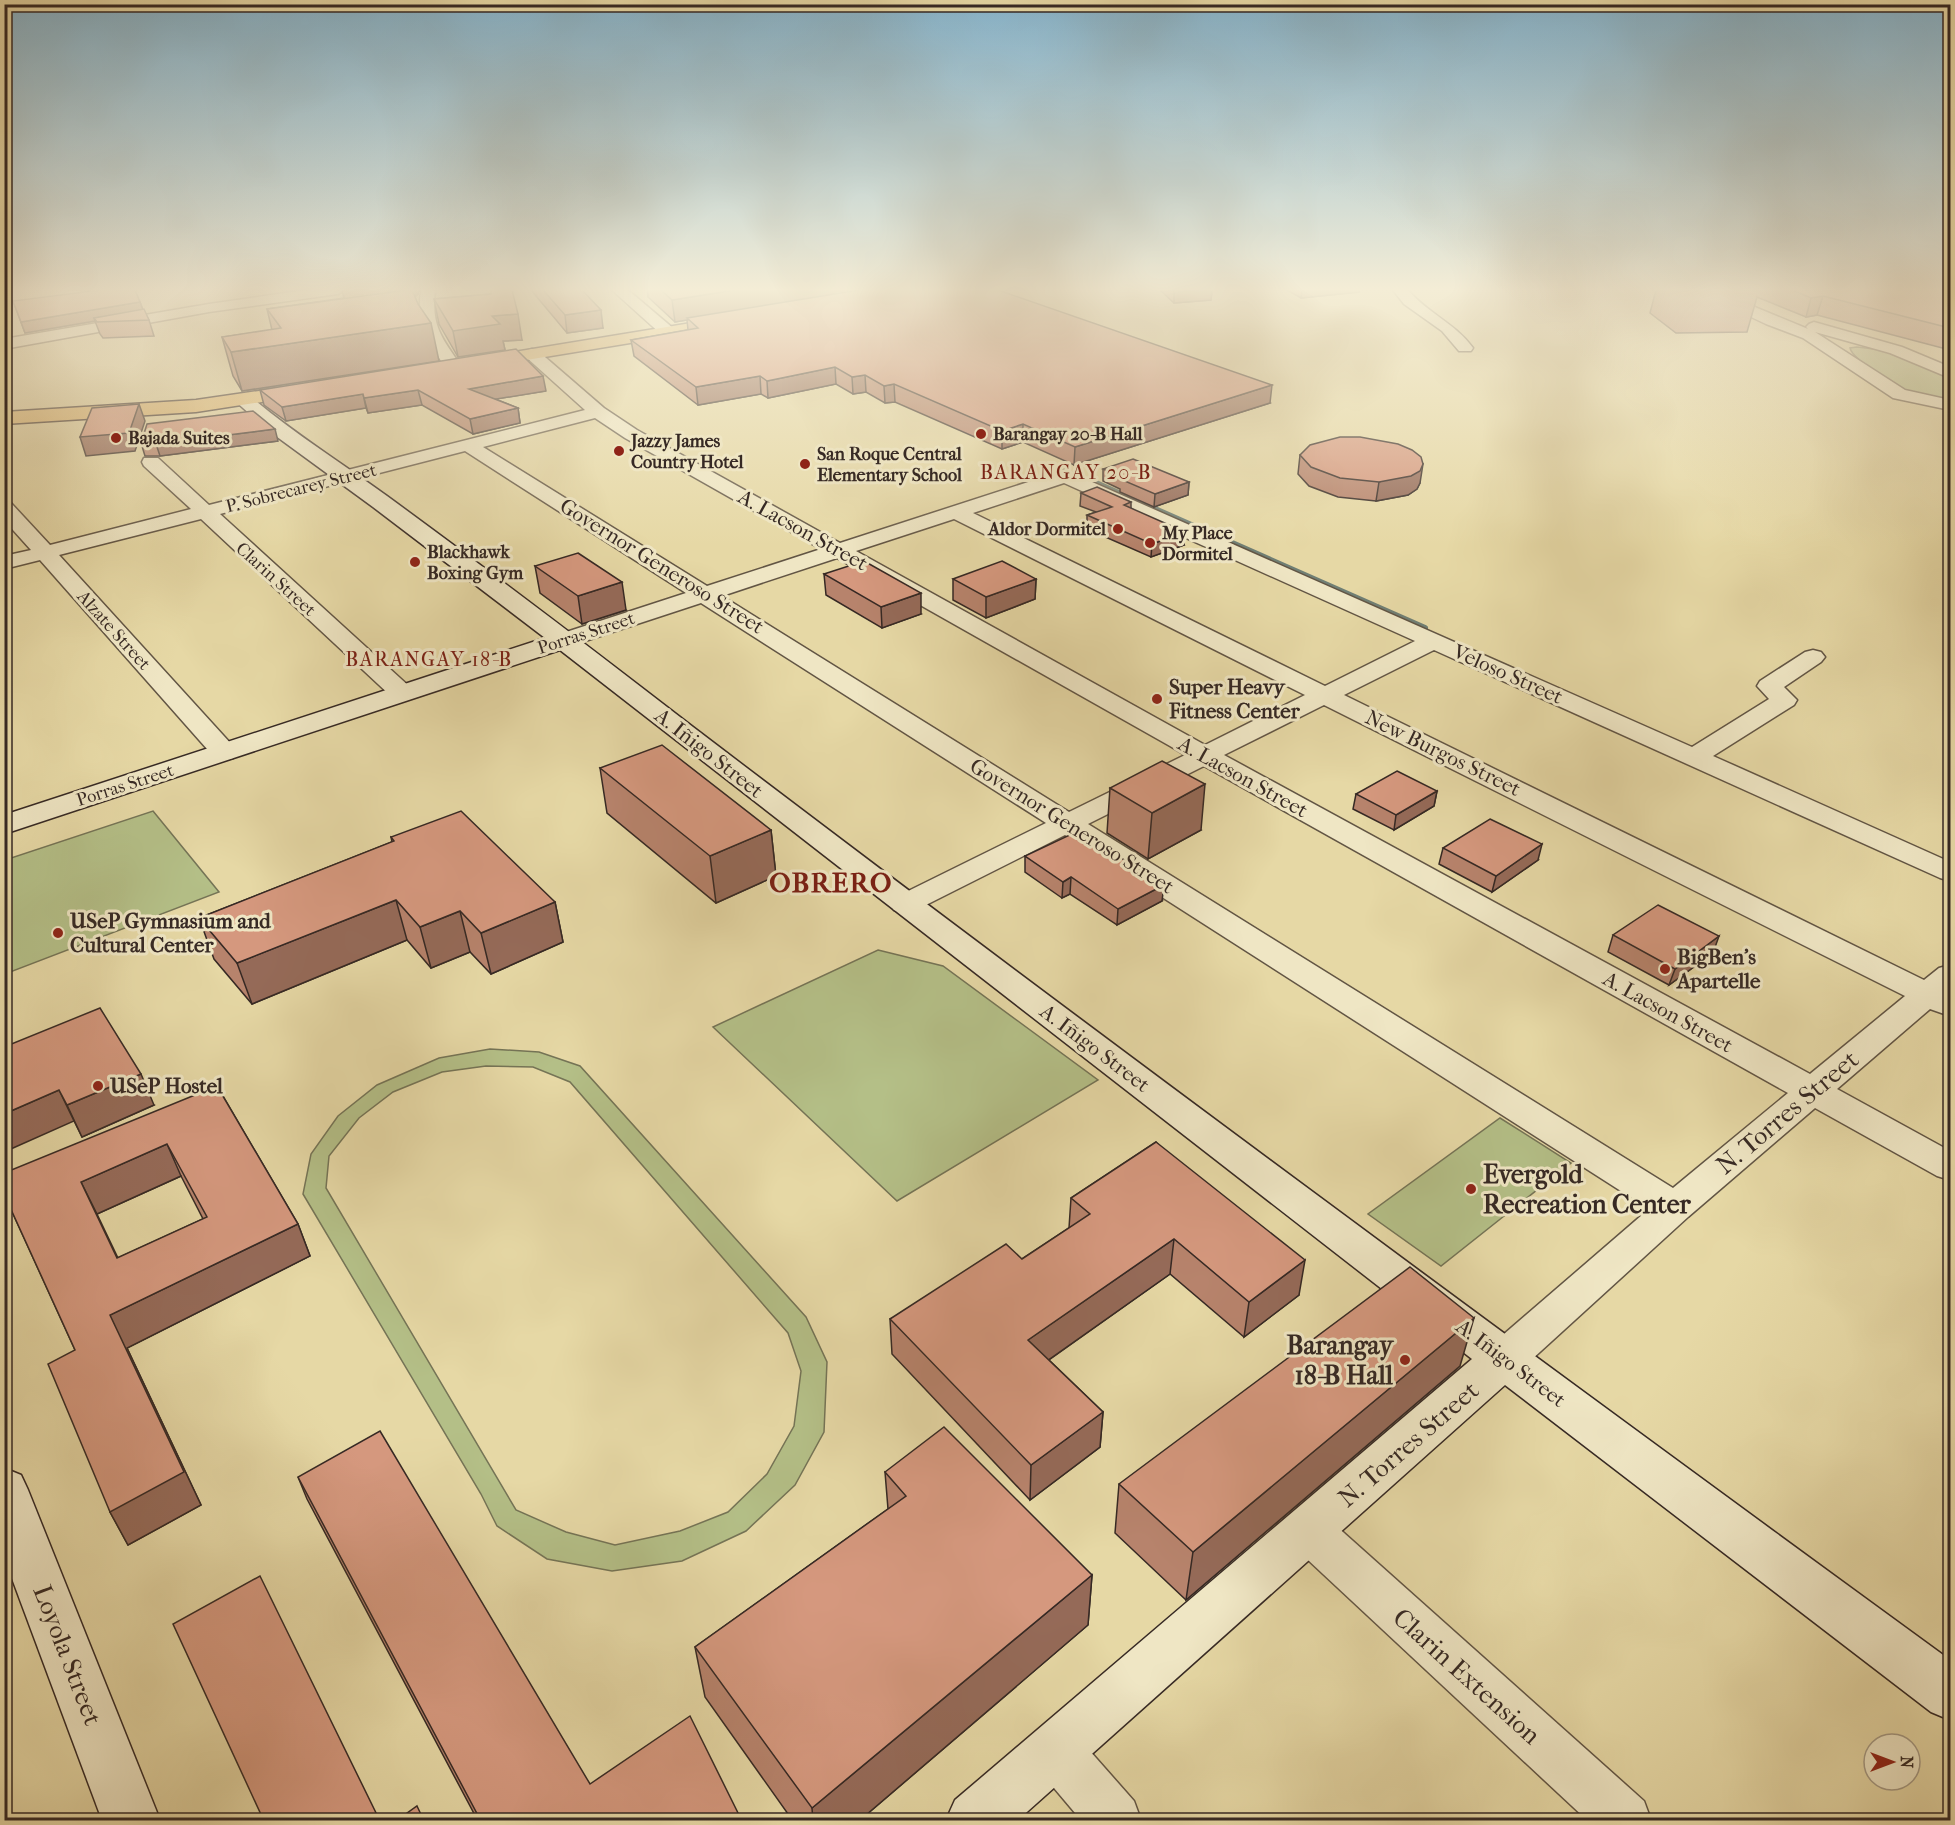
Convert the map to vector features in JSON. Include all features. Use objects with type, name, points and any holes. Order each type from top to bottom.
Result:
[{"type":"main road","points":[[4,418],[148,410],[243,400],[328,387]]},
{"type":"street","name":"A. Lacson Street","points":[[556,375],[598,412],[631,434],[1203,754],[1950,1167]]},
{"type":"street","points":[[1870,375],[1899,394],[1950,405]]},
{"type":"street","name":"A. Iñigo Street","points":[[243,400],[279,430],[348,477],[565,640],[905,904],[1504,1359],[1950,1693]]},
{"type":"street","name":"P. Sobrecarey Street","points":[[4,563],[598,412]]},
{"type":"street","name":"Governor Generoso Street","points":[[469,446],[706,593],[1675,1207]]},
{"type":"street","name":"Clarin Street","points":[[151,462],[203,513],[402,693]]},
{"type":"street","name":"Porras Street","points":[[4,825],[1065,476]]},
{"type":"street","name":"Veloso Street","points":[[1065,476],[1950,872]]},
{"type":"street","name":"Alzate Street","points":[[4,507],[224,752]]},
{"type":"street","name":"New Burgos Street","points":[[957,513],[1325,694],[1943,992]]},
{"type":"street","points":[[905,904],[1434,641]]},
{"type":"street","points":[[1694,757],[1785,700],[1769,686],[1813,657]]},
{"type":"street","name":"N. Torres Street","points":[[975,1821],[1309,1531],[1675,1207],[1811,1091],[1943,992]]},
{"type":"street","name":"Loyola Street","points":[[4,1490],[131,1821]]},
{"type":"street","name":"Clarin Extension","points":[[1309,1531],[1625,1821]]},
{"type":"street","points":[[1056,1751],[1115,1821]]},
{"type":"green space","points":[[1880,375],[1945,375],[1950,377],[1950,402],[1918,397]]},
{"type":"green space","name":"USeP Gymnasium and Cultural Center","points":[[153,811],[219,892],[5,974],[5,860]]},
{"type":"green space","points":[[878,950],[943,966],[1098,1080],[897,1201],[713,1027]]},
{"type":"green space","points":[[490,1049],[539,1052],[580,1066],[806,1317],[827,1362],[824,1432],[795,1485],[746,1531],[682,1561],[612,1571],[547,1559],[497,1526],[481,1494],[303,1194],[311,1154],[338,1116],[377,1085],[439,1058]],"holes":[[[486,1066],[533,1067],[570,1082],[788,1333],[801,1371],[794,1426],[767,1474],[728,1512],[680,1531],[615,1545],[566,1532],[516,1510],[326,1188],[329,1156],[359,1118],[393,1092],[442,1072]]]},
{"type":"green space","name":"Evergold Recreation Center","points":[[1500,1118],[1571,1163],[1441,1266],[1368,1214]]},
{"type":"building","points":[[353,375],[543,376],[469,389],[518,408],[470,419],[418,390],[364,398],[363,394],[282,407],[260,390]]},
{"type":"building","points":[[680,375],[795,375],[767,381],[760,376],[696,387]]},
{"type":"building","points":[[865,375],[1244,375],[1272,385],[1075,447],[1023,424],[1002,431],[894,384],[884,386]]},
{"type":"building","points":[[139,404],[129,433],[80,437],[92,408]]},
{"type":"building","points":[[253,411],[275,429],[156,444],[141,443],[147,424]]},
{"type":"building","points":[[1340,437],[1360,437],[1398,444],[1421,457],[1423,464],[1420,471],[1411,476],[1379,482],[1340,478],[1311,467],[1300,455],[1310,445]]},
{"type":"building","points":[[1133,459],[1189,482],[1155,494],[1103,469]]},
{"type":"building","points":[[1097,487],[1131,502],[1124,505],[1185,532],[1152,544],[1087,515],[1112,507],[1081,493]]},
{"type":"building","points":[[578,553],[622,582],[578,596],[535,566]]},
{"type":"building","points":[[864,561],[921,593],[881,607],[824,574]]},
{"type":"building","points":[[1002,561],[1036,579],[986,597],[953,579]]},
{"type":"building","points":[[662,745],[771,830],[710,856],[600,768]]},
{"type":"building","points":[[1162,761],[1205,784],[1152,813],[1110,788]]},
{"type":"building","points":[[1397,771],[1437,791],[1396,815],[1356,794]]},
{"type":"building","points":[[461,811],[555,902],[481,933],[460,911],[420,927],[396,900],[237,963],[199,918],[394,841],[391,837]]},
{"type":"building","points":[[1490,819],[1542,844],[1496,876],[1443,848]]},
{"type":"building","points":[[1078,831],[1164,885],[1118,909],[1071,877],[1063,882],[1025,856]]},
{"type":"building","points":[[1658,905],[1719,936],[1675,969],[1613,935]]},
{"type":"building","points":[[100,1008],[141,1074],[67,1105],[59,1090],[4,1114],[4,1047]]},
{"type":"building","points":[[217,1086],[298,1224],[110,1315],[184,1472],[110,1512],[48,1364],[75,1350],[4,1194],[4,1173]],"holes":[[[167,1144],[207,1217],[117,1258],[81,1182]]]},
{"type":"building","points":[[1156,1142],[1305,1260],[1249,1302],[1174,1239],[1028,1340],[1103,1412],[1031,1465],[890,1319],[1006,1244],[1022,1259],[1090,1214],[1071,1198]]},
{"type":"building","points":[[1410,1267],[1474,1318],[1193,1552],[1119,1484]]},
{"type":"building","points":[[944,1427],[1092,1575],[812,1808],[695,1647],[906,1496],[885,1472]]},
{"type":"building","points":[[380,1431],[590,1784],[690,1716],[742,1821],[481,1821],[298,1477]]},
{"type":"building","points":[[260,1576],[380,1821],[264,1821],[173,1624]]},
{"type":"building","points":[[417,1806],[424,1821],[396,1821]]},
{"type":"waterway","points":[[1096,483],[1425,628]]},
{"type":"place","name":"Barangay 20-B Hall","points":[[981,434]]},
{"type":"place","name":"Bajada Suites","points":[[116,438]]},
{"type":"place","name":"Jazzy James Country Hotel","points":[[619,451]]},
{"type":"place","name":"San Roque Central Elementary School","points":[[805,464]]},
{"type":"place","name":"Aldor Dormitel","points":[[1118,529]]},
{"type":"place","name":"My Place Dormitel","points":[[1150,543]]},
{"type":"place","name":"Blackhawk Boxing Gym","points":[[415,562]]},
{"type":"place","name":"Super Heavy Fitness Center","points":[[1157,699]]},
{"type":"place","name":"USeP Gymnasium and Cultural Center","points":[[58,933]]},
{"type":"place","name":"BigBen's Apartelle","points":[[1665,969]]},
{"type":"place","name":"USeP Hostel","points":[[98,1086]]},
{"type":"place","name":"Evergold Recreation Center","points":[[1471,1189]]},
{"type":"place","name":"Barangay 18-B Hall","points":[[1405,1360]]},
{"type":"district","name":"BARANGAY 20-B","points":[[1066,472]]},
{"type":"district","name":"BARANGAY 18-B","points":[[429,659]]},
{"type":"district","name":"OBRERO","points":[[831,883]]}]
